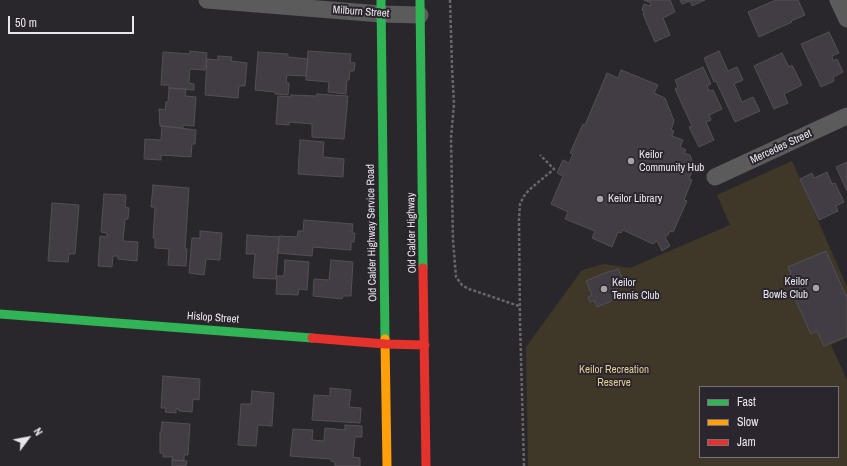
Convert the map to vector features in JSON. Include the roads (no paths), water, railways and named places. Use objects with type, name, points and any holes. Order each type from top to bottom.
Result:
[{"type":"street","name":"Milburn Street","points":[[207,0],[420,8]]},
{"type":"street","points":[[838,0],[847,19]]},
{"type":"street","name":"Old Calder Highway Service Road","points":[[381,7],[387,466]]},
{"type":"street","name":"Old Calder Highway","points":[[420,8],[426,466]]},
{"type":"street","name":"Mercedes Street","points":[[715,177],[847,116]]},
{"type":"street","name":"Hislop Street","points":[[0,314],[385,344],[425,345]]},
{"type":"place","name":"Keilor Community Hub","points":[[631,161]]},
{"type":"place","name":"Keilor Library","points":[[600,199]]},
{"type":"place","name":"Keilor Bowls Club","points":[[816,288]]},
{"type":"place","name":"Keilor Tennis Club","points":[[604,289]]},
{"type":"park label","name":"Keilor Recreation Reserve","points":[[614,376]]}]
